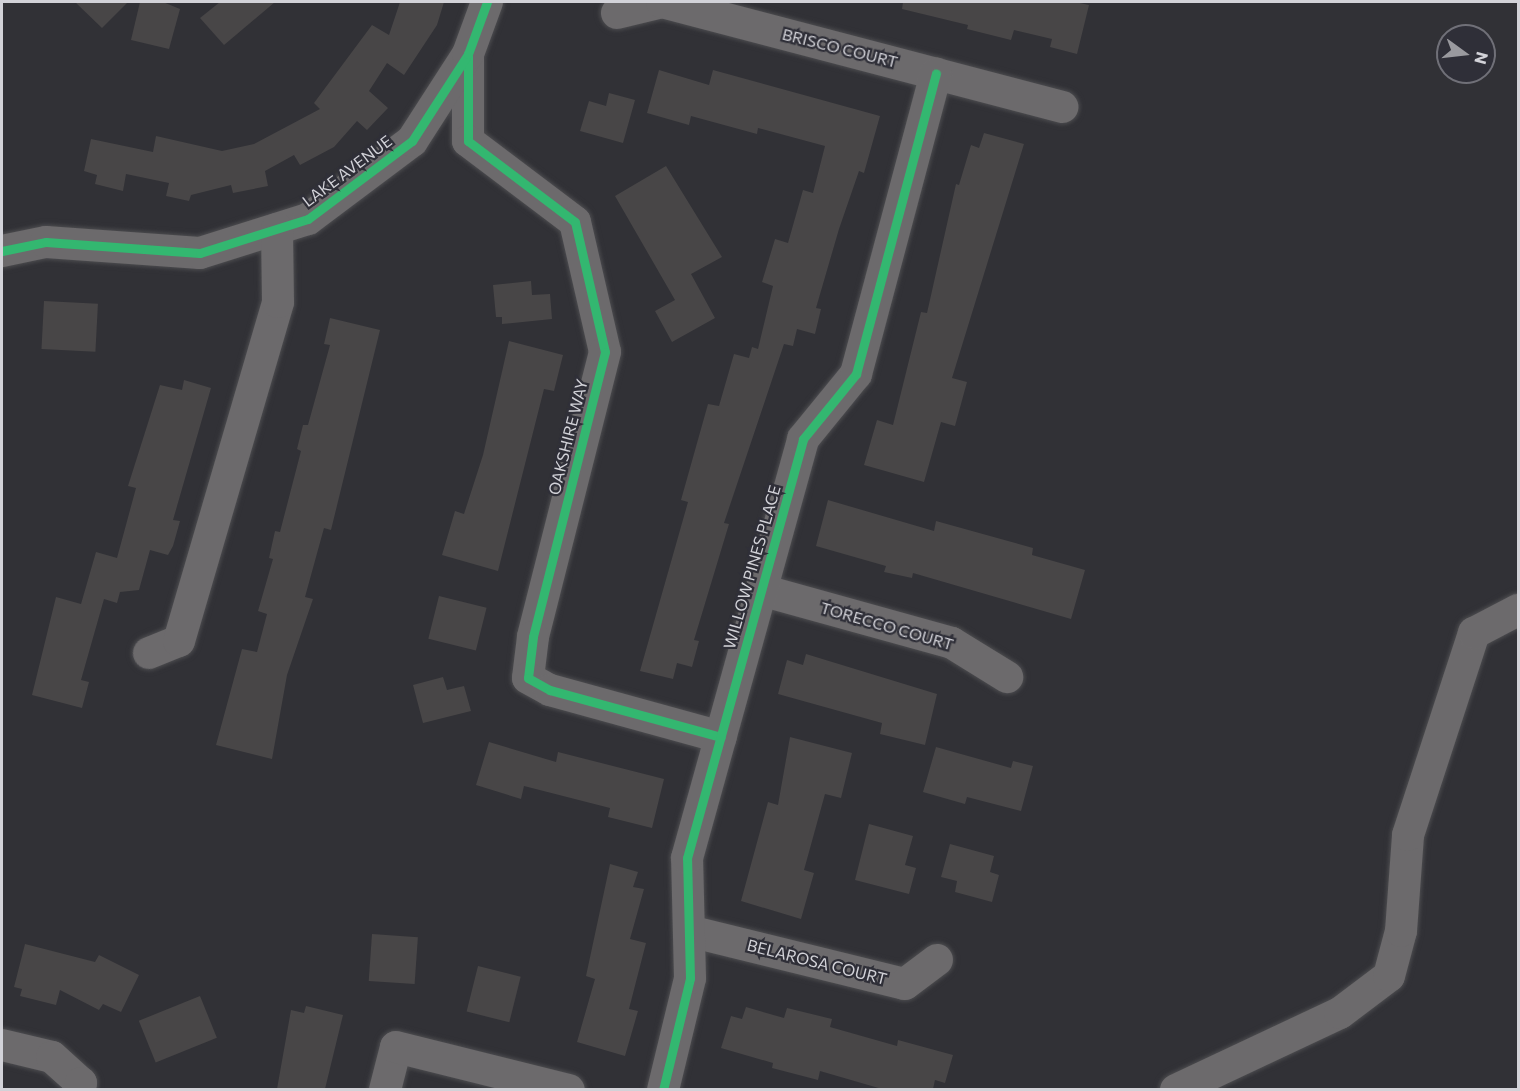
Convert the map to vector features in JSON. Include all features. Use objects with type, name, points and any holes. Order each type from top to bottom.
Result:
[{"type":"street","name":"LAKE AVENUE","points":[[2,251],[46,242],[200,253],[308,219],[412,141],[468,54],[487,2]]},
{"type":"street","name":"BRISCO COURT","points":[[617,13],[662,2],[1062,107]]},
{"type":"street","name":"OAKSHIRE WAY","points":[[468,54],[468,141],[575,222],[605,352],[533,637],[528,678],[550,690],[721,737]]},
{"type":"street","name":"WILLOW PINES PLACE","points":[[663,1089],[690,978],[687,858],[803,439],[856,374],[936,73]]},
{"type":"street","points":[[149,653],[179,641],[278,302],[277,229]]},
{"type":"street","name":"TORECCO COURT","points":[[761,590],[952,643],[1007,677]]},
{"type":"street","points":[[1176,1089],[1340,1013],[1389,976],[1401,931],[1408,835],[1474,633],[1518,610]]},
{"type":"street","name":"BELAROSA COURT","points":[[689,931],[905,984],[937,960]]},
{"type":"street","points":[[2,1045],[52,1057],[81,1083],[79,1089]]},
{"type":"street","points":[[385,1089],[396,1047],[568,1089]]},
{"type":"building","points":[[75,2],[128,2],[102,28]]},
{"type":"building","points":[[140,2],[163,2],[180,9],[169,49],[131,40]]},
{"type":"building","points":[[220,2],[275,2],[224,45],[200,18]]},
{"type":"building","points":[[400,2],[444,2],[437,25],[404,75],[387,63],[369,91],[388,108],[367,130],[357,121],[334,147],[300,165],[294,155],[265,171],[268,186],[233,193],[231,185],[191,195],[189,201],[166,196],[169,183],[126,174],[123,191],[95,184],[97,175],[84,171],[91,139],[153,152],[156,136],[222,151],[254,144],[320,109],[314,103],[372,25],[389,35]]},
{"type":"building","points":[[903,2],[1075,2],[1089,5],[1077,54],[1050,47],[1052,39],[1014,30],[1011,40],[967,29],[968,25],[902,9]]},
{"type":"building","points":[[659,70],[709,85],[713,70],[880,116],[864,173],[859,171],[839,229],[816,308],[821,309],[815,334],[797,329],[793,346],[784,344],[724,523],[729,524],[694,640],[699,641],[692,667],[677,663],[673,679],[640,671],[688,502],[681,500],[708,404],[719,406],[734,354],[749,358],[752,347],[758,349],[773,286],[762,282],[775,239],[788,243],[803,190],[813,193],[825,146],[758,128],[757,134],[691,116],[689,125],[647,113]]},
{"type":"building","points":[[609,93],[635,100],[623,143],[580,131],[589,101],[606,106]]},
{"type":"building","points":[[984,133],[1024,144],[952,378],[967,382],[955,426],[941,422],[924,482],[864,465],[877,420],[893,425],[921,312],[927,313],[956,184],[959,185],[971,145],[979,148]]},
{"type":"building","points":[[666,166],[722,257],[691,274],[715,318],[672,342],[655,311],[675,300],[615,196]]},
{"type":"building","points":[[531,281],[532,295],[550,294],[552,319],[502,324],[502,317],[496,317],[493,285]]},
{"type":"building","points":[[44,301],[98,304],[95,352],[41,349]]},
{"type":"building","points":[[330,318],[380,330],[331,530],[324,528],[305,597],[313,599],[287,675],[272,759],[216,745],[242,649],[257,652],[267,614],[258,611],[273,559],[269,558],[275,531],[280,532],[301,451],[297,449],[303,425],[308,425],[330,345],[324,344]]},
{"type":"building","points":[[509,341],[563,355],[554,391],[544,389],[498,571],[442,555],[455,511],[464,514],[483,455]]},
{"type":"building","points":[[184,380],[211,388],[173,520],[180,521],[173,546],[168,555],[150,550],[139,590],[120,592],[117,603],[104,599],[81,680],[89,682],[82,708],[32,695],[56,597],[81,604],[96,552],[117,558],[136,488],[128,486],[160,385],[182,390]]},
{"type":"building","points":[[828,500],[934,531],[936,521],[1033,548],[1032,555],[1085,570],[1071,619],[913,573],[912,578],[884,572],[886,566],[816,546]]},
{"type":"building","points":[[439,596],[487,608],[476,651],[428,639]]},
{"type":"building","points":[[806,654],[937,694],[925,745],[880,734],[882,723],[778,694],[787,660],[803,665]]},
{"type":"building","points":[[443,677],[447,690],[464,686],[471,711],[423,723],[413,685]]},
{"type":"building","points":[[790,737],[852,753],[841,798],[825,794],[804,870],[814,873],[801,919],[741,901],[768,802],[778,805]]},
{"type":"building","points":[[489,742],[556,762],[558,752],[664,779],[652,828],[608,817],[610,808],[524,786],[521,799],[476,785]]},
{"type":"building","points":[[936,747],[1011,768],[1013,761],[1033,766],[1021,811],[967,797],[965,804],[923,792]]},
{"type":"building","points":[[869,824],[913,836],[905,865],[916,868],[909,894],[855,880]]},
{"type":"building","points":[[950,844],[994,856],[990,872],[999,875],[992,902],[955,892],[957,881],[941,877]]},
{"type":"building","points":[[610,864],[638,872],[633,887],[644,889],[630,939],[646,943],[629,1009],[638,1011],[625,1056],[577,1042],[595,979],[586,976]]},
{"type":"building","points":[[372,934],[418,937],[415,984],[369,981]]},
{"type":"building","points":[[25,944],[95,962],[99,955],[139,975],[121,1012],[103,1004],[99,1010],[60,990],[56,1005],[20,996],[22,989],[14,987]]},
{"type":"building","points":[[478,966],[521,977],[509,1022],[467,1012]]},
{"type":"building","points":[[200,996],[217,1038],[156,1062],[139,1021]]},
{"type":"building","points":[[306,1006],[343,1015],[325,1089],[277,1089],[291,1010],[304,1013]]},
{"type":"building","points":[[746,1007],[784,1018],[787,1008],[832,1019],[830,1027],[897,1046],[898,1040],[953,1055],[945,1083],[935,1080],[933,1089],[882,1089],[820,1071],[818,1080],[772,1068],[773,1063],[721,1048],[731,1016],[742,1019]]},
{"type":"cycle path","points":[[2,251],[46,242],[200,253],[308,219],[412,141],[468,54],[487,2]]},
{"type":"cycle path","points":[[468,54],[468,141],[575,222],[605,352],[533,637],[528,678],[550,690],[721,737]]},
{"type":"cycle path","points":[[663,1090],[690,978],[687,858],[803,439],[856,374],[936,73]]}]
